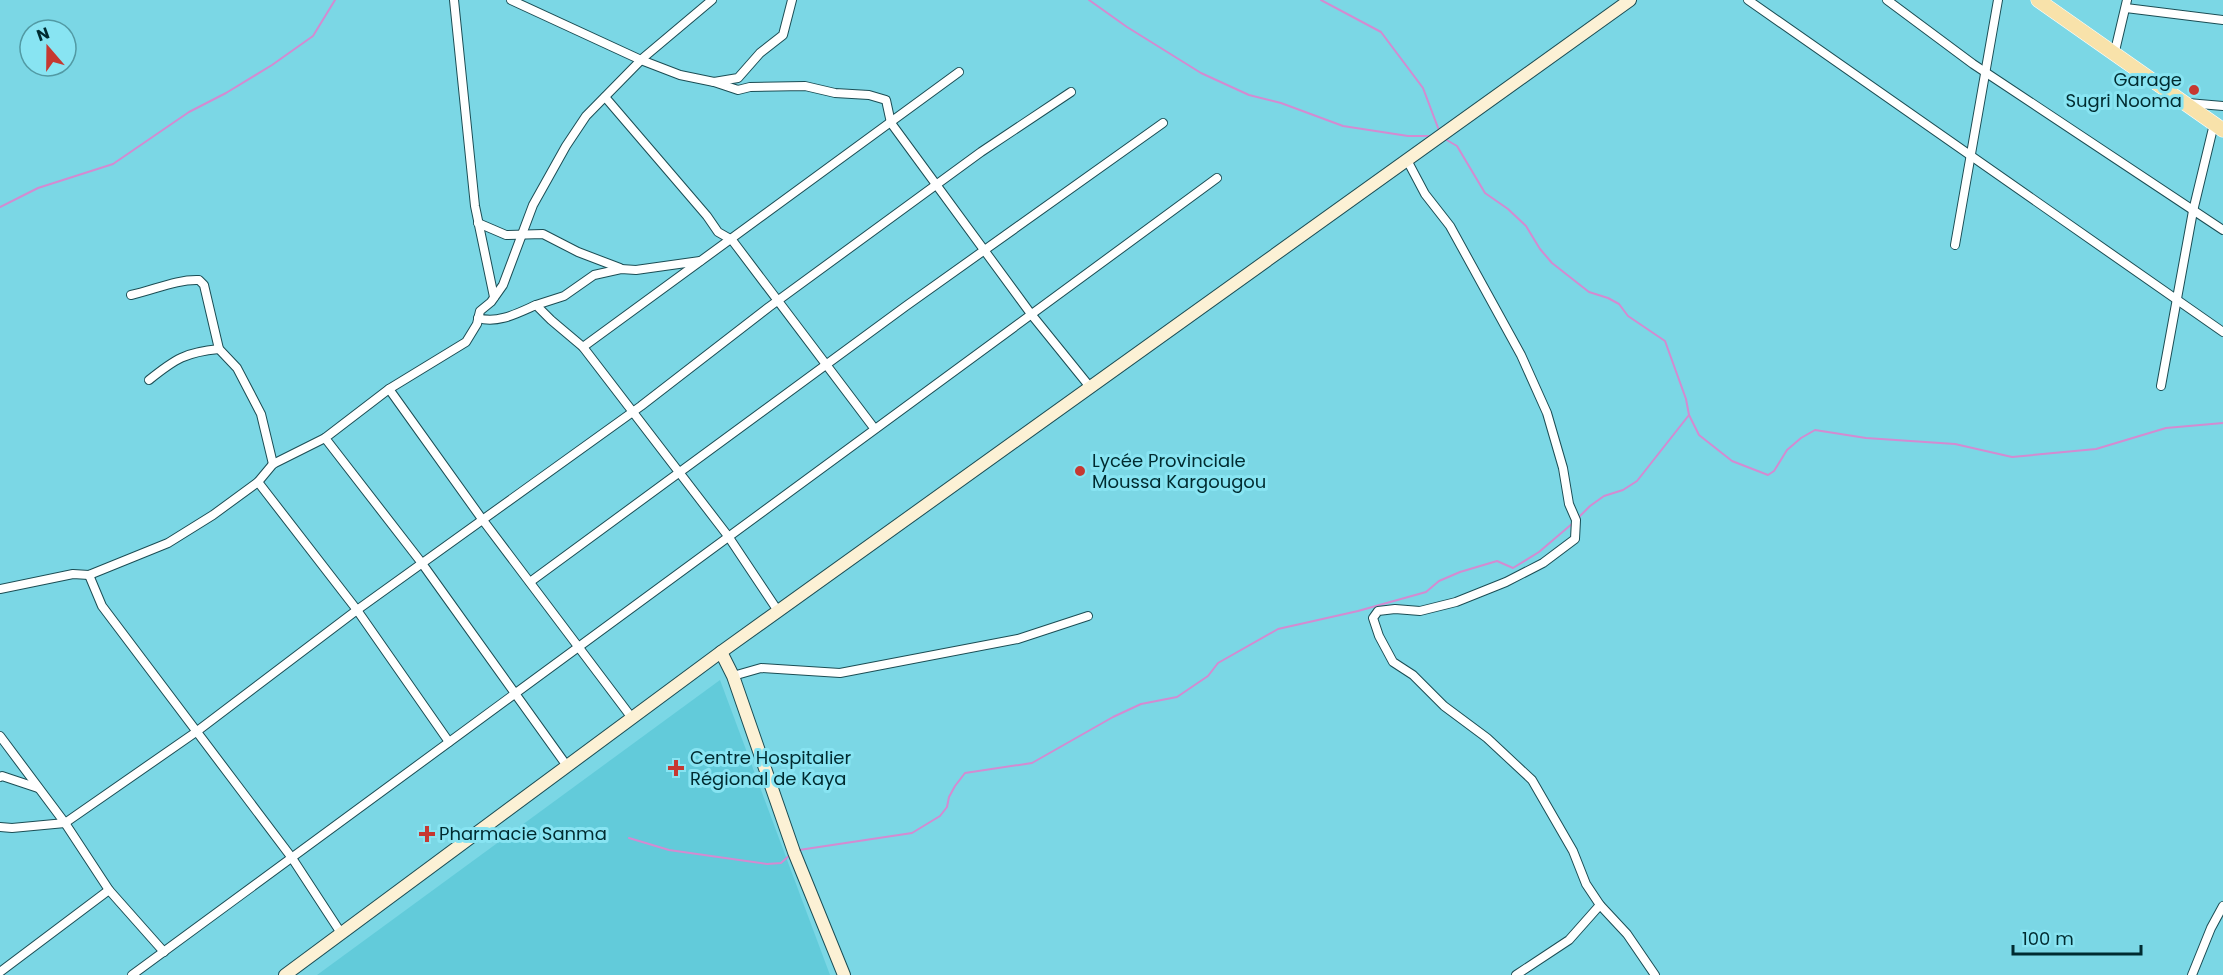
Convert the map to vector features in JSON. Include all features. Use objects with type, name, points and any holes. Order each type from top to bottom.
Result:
[{"type":"main road","points":[[285,975],[721,652],[1630,0]]},
{"type":"main road","points":[[2038,0],[2218,127]]},
{"type":"main road","points":[[721,652],[733,676],[794,852],[844,975]]},
{"type":"street","points":[[454,0],[478,223],[494,297]]},
{"type":"street","points":[[512,0],[641,60],[680,75],[738,90],[750,87],[805,86],[835,93],[869,95],[886,100],[891,123],[1031,314],[1090,387]]},
{"type":"street","points":[[0,589],[73,574],[88,575],[168,543],[213,515],[258,482],[273,464],[325,438],[389,389],[466,342],[480,311],[503,285],[533,205],[566,146],[586,116],[641,60],[712,0]]},
{"type":"street","points":[[714,82],[738,78],[760,53],[783,35],[792,0]]},
{"type":"street","points":[[1748,0],[2223,333]]},
{"type":"street","points":[[1887,0],[1985,72],[2223,230]]},
{"type":"street","points":[[1955,245],[1998,0]]},
{"type":"street","points":[[2114,55],[2127,4],[2223,20]]},
{"type":"street","points":[[583,347],[959,72]]},
{"type":"street","points":[[0,826],[12,828],[64,823],[196,732],[421,562],[633,412],[778,300],[981,152],[1071,92]]},
{"type":"street","points":[[605,97],[707,216],[718,232],[732,240],[874,429]]},
{"type":"street","points":[[2183,102],[2223,106]]},
{"type":"street","points":[[530,582],[984,250],[1163,123]]},
{"type":"street","points":[[2161,386],[2193,211],[2218,127]]},
{"type":"street","points":[[1407,160],[1425,194],[1450,226],[1521,355],[1548,413],[1563,468],[1569,504],[1576,520],[1575,539],[1543,562],[1506,582],[1456,602],[1420,611],[1395,609],[1378,611],[1373,618],[1376,628],[1393,662],[1413,675],[1444,706],[1487,738],[1532,780],[1573,851],[1586,884],[1600,905],[1627,934],[1655,975]]},
{"type":"street","points":[[132,975],[1217,178]]},
{"type":"street","points":[[478,223],[506,235],[543,234],[578,252],[621,268],[636,270],[704,260]]},
{"type":"street","points":[[478,318],[489,321],[512,315],[564,296],[594,275],[621,268]]},
{"type":"street","points":[[131,295],[186,280],[199,280],[204,285],[219,349],[237,368],[261,414],[273,464]]},
{"type":"street","points":[[536,305],[550,320],[583,347],[728,536],[778,611]]},
{"type":"street","points":[[149,380],[180,357],[196,351],[219,349]]},
{"type":"street","points":[[389,389],[482,519],[632,717]]},
{"type":"street","points":[[325,438],[421,562],[567,766]]},
{"type":"street","points":[[258,482],[357,610],[449,742]]},
{"type":"street","points":[[88,575],[102,606],[292,858],[341,933]]},
{"type":"street","points":[[733,676],[761,668],[840,673],[1018,639],[1088,616]]},
{"type":"street","points":[[0,736],[64,823],[109,890],[164,952]]},
{"type":"street","points":[[0,777],[38,788]]},
{"type":"street","points":[[0,972],[109,890]]},
{"type":"street","points":[[1516,975],[1569,940],[1600,905]]},
{"type":"street","points":[[2192,975],[2211,928],[2223,906]]},
{"type":"shaded area","name":"Centre Hospitalier Régional de Kaya","points":[[720,680],[830,975],[317,975]]},
{"type":"waterway","points":[[0,207],[38,188],[113,164],[189,112],[272,65],[313,36],[335,0]]},
{"type":"waterway","points":[[1089,0],[1127,27],[1201,73],[1249,95],[1281,103],[1343,126],[1408,136],[1432,136]]},
{"type":"waterway","points":[[1321,0],[1381,32],[1423,88],[1440,133]]},
{"type":"waterway","points":[[1445,139],[1457,146],[1485,193],[1508,209],[1526,226],[1552,263],[1589,292],[1619,304],[1628,316],[1665,341],[1686,399],[1689,415],[1699,435],[1732,461],[1768,475],[1774,471],[1787,450],[1815,430],[1866,438],[1955,444],[2012,457],[2096,449],[2166,428],[2223,423]]},
{"type":"waterway","points":[[1577,519],[1604,496],[1623,490],[1637,481],[1689,415]]},
{"type":"waterway","points":[[799,850],[912,833],[940,816],[947,807],[955,786],[965,773],[1032,763],[1113,717],[1141,704],[1177,697],[1208,676],[1218,663],[1278,629],[1358,611],[1426,592],[1439,581],[1497,561],[1513,568],[1539,552],[1573,523]]},
{"type":"waterway","points":[[629,838],[669,850],[767,864],[781,863],[791,854]]},
{"type":"place","name":"Garage Sugri Nooma","points":[[2194,90]]},
{"type":"place","name":"Lycée Provinciale Moussa Kargougou","points":[[1080,471]]},
{"type":"place","name":"Centre Hospitalier Régional de Kaya","points":[[676,768]]},
{"type":"place","name":"Pharmacie Sanma","points":[[427,834]]}]
